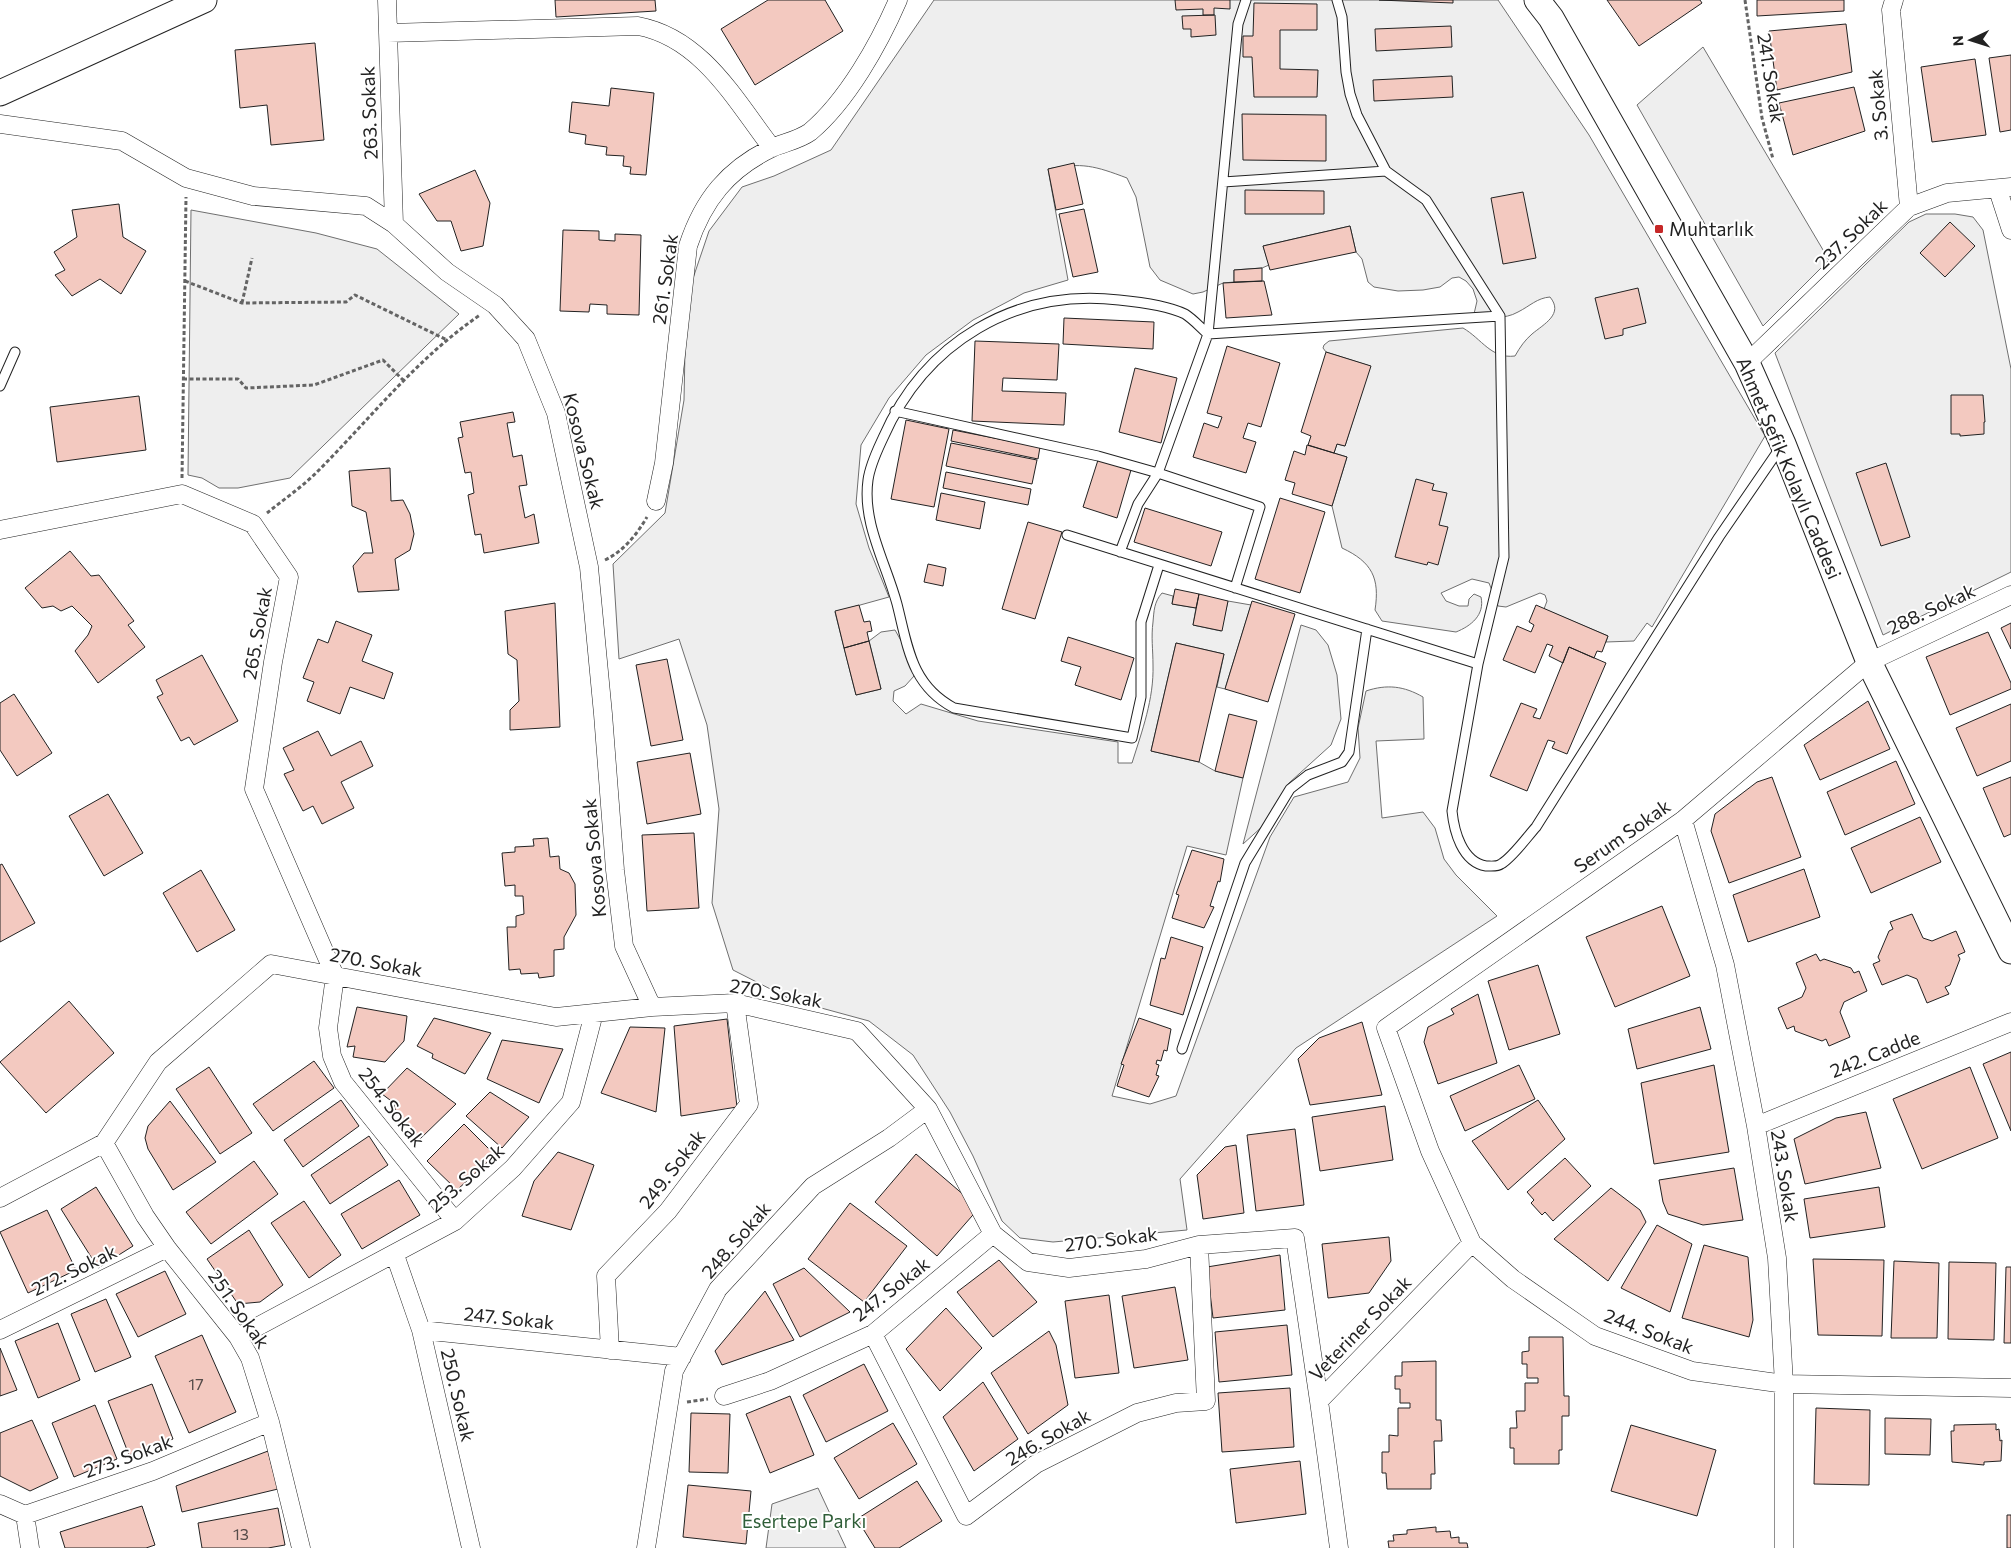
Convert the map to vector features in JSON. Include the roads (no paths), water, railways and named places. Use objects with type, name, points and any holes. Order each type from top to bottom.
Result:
[{"type":"main road","points":[[0,93],[204,0]]},
{"type":"main road","name":"Ahmet Şefik Kolaylı Caddesi","points":[[1538,0],[1551,18],[1747,363],[1783,444],[1869,662],[2011,951]]},
{"type":"street","name":"263. Sokak","points":[[387,0],[394,224]]},
{"type":"street","name":"261. Sokak","points":[[656,501],[664,463],[688,246],[696,222],[711,195],[729,175],[748,160],[808,133],[837,104],[882,37],[898,0]]},
{"type":"street","name":"3. Sokak","points":[[1894,0],[1891,10],[1908,208]]},
{"type":"street","points":[[388,33],[638,26],[652,29],[677,39],[700,57],[723,83],[772,148]]},
{"type":"street","name":"Kosova Sokak","points":[[0,124],[122,141],[186,178],[253,196],[366,206],[394,224],[447,272],[495,305],[526,339],[556,413],[588,567],[603,714],[615,870],[624,946],[652,1007]]},
{"type":"street","points":[[2005,189],[2011,230]]},
{"type":"street","name":"237. Sokak","points":[[1747,363],[1908,208],[1947,193],[2005,189]]},
{"type":"street","name":"265. Sokak","points":[[0,530],[182,494],[253,524],[289,577],[273,662],[254,789],[335,976]]},
{"type":"street","name":"288. Sokak","points":[[1869,662],[2011,595]]},
{"type":"street","name":"Serum Sokak","points":[[1386,1028],[1683,820],[1869,662]]},
{"type":"street","name":"243. Sokak","points":[[1683,820],[1726,965],[1756,1126],[1777,1258],[1784,1384],[1784,1548]]},
{"type":"street","name":"270. Sokak","points":[[0,1198],[104,1143],[158,1062],[271,964],[556,1016],[652,1007],[735,1003],[857,1031],[928,1109],[993,1234],[1028,1262],[1069,1268],[1146,1259],[1199,1245],[1295,1238],[1319,1401]]},
{"type":"street","name":"254. Sokak","points":[[335,976],[328,1028],[332,1056],[344,1082],[455,1221]]},
{"type":"street","name":"249. Sokak","points":[[610,1350],[606,1276],[668,1211],[749,1104],[735,1003]]},
{"type":"street","name":"253. Sokak","points":[[238,1337],[455,1221],[513,1168],[572,1102],[594,1013]]},
{"type":"street","name":"242. Cadde","points":[[1756,1126],[2011,1022]]},
{"type":"street","name":"244. Sokak","points":[[1386,1028],[1430,1151],[1472,1243],[1513,1279],[1595,1336],[1692,1371],[1784,1384],[2011,1388]]},
{"type":"street","name":"248. Sokak","points":[[646,1548],[674,1371],[718,1289],[813,1186],[889,1138],[928,1109]]},
{"type":"street","name":"251. Sokak","points":[[104,1143],[146,1216],[167,1248],[238,1337],[250,1358],[270,1422],[301,1548]]},
{"type":"street","name":"247. Sokak","points":[[724,1396],[770,1381],[873,1334],[993,1234]]},
{"type":"street","name":"Veteriner Sokak","points":[[1339,1548],[1319,1401],[1472,1243]]},
{"type":"street","name":"246. Sokak","points":[[873,1334],[966,1516],[1036,1464],[1137,1413],[1176,1403],[1206,1401],[1199,1245]]},
{"type":"street","name":"272. Sokak","points":[[0,1330],[167,1248]]},
{"type":"street","name":"250. Sokak","points":[[394,1255],[421,1330],[471,1548]]},
{"type":"street","name":"247. Sokak","points":[[421,1330],[682,1358]]},
{"type":"street","name":"273. Sokak","points":[[25,1516],[153,1471],[270,1422]]},
{"type":"street","points":[[0,1504],[25,1516],[30,1548]]},
{"type":"lane","points":[[1120,552],[1138,504],[1158,473],[1208,334],[1238,24],[1246,0]]},
{"type":"lane","points":[[1337,0],[1342,17],[1346,72],[1350,94],[1386,171],[1426,200],[1500,316],[1504,557],[1478,664],[1452,811],[1454,828],[1462,846],[1470,857],[1482,865],[1502,864],[1536,828],[1719,537],[1783,444]]},
{"type":"lane","points":[[1223,182],[1386,171]]},
{"type":"lane","points":[[1159,565],[1140,622],[1141,697],[1132,738],[954,708],[940,701],[919,677],[868,512],[866,494],[872,464],[895,411],[914,383],[937,360],[964,338],[1016,309],[1044,302],[1106,298],[1135,302],[1185,315],[1208,334],[1500,316]]},
{"type":"lane","points":[[0,386],[15,352]]},
{"type":"lane","points":[[895,411],[1098,456],[1260,506],[1234,588]]},
{"type":"lane","points":[[1067,535],[1478,664]]},
{"type":"lane","points":[[1182,1049],[1245,863],[1290,789],[1308,775],[1342,762],[1349,752],[1367,629]]},
{"type":"place","name":"Muhtarlık","points":[[1659,229]]},
{"type":"park label","name":"Esertepe Parkı","points":[[804,1521]]}]
